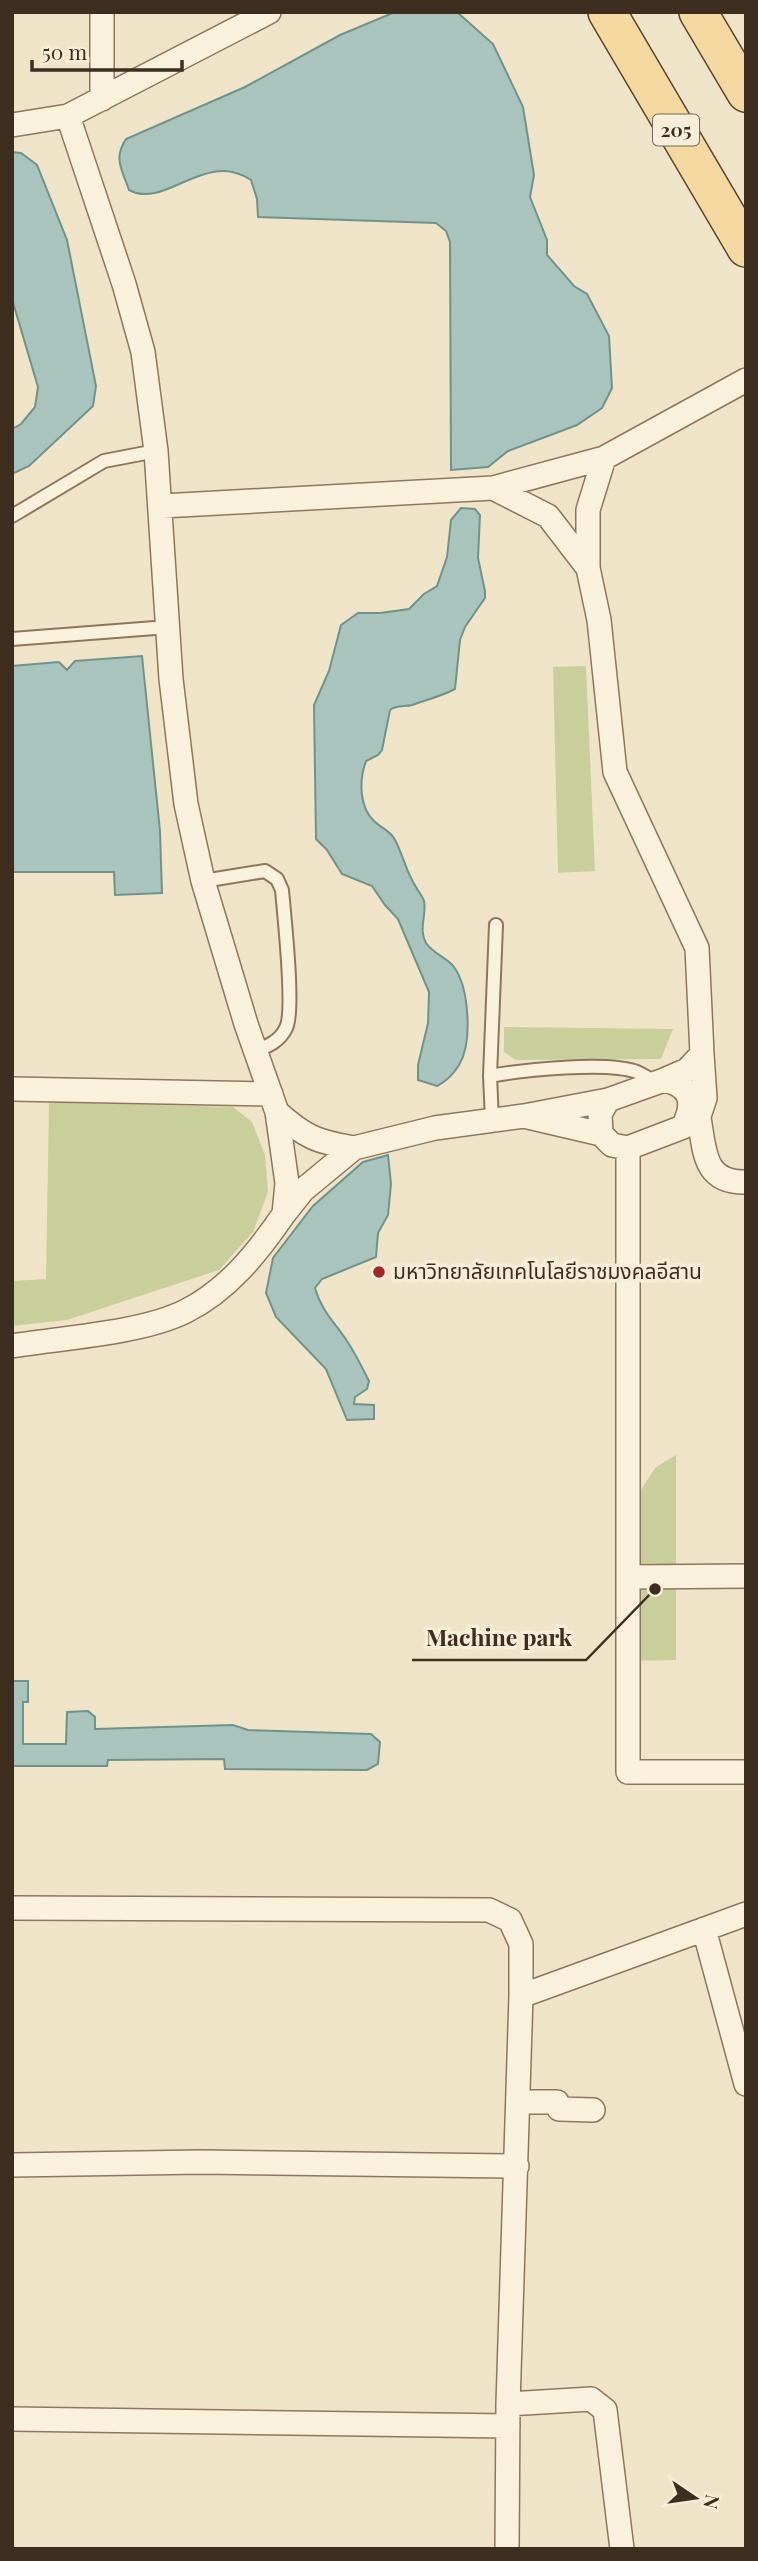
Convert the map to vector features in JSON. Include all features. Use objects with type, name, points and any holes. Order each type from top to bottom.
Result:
[{"type":"main road","name":"205","points":[[607,12],[746,248]]},
{"type":"main road","points":[[698,12],[746,93]]},
{"type":"street","points":[[102,12],[102,99]]},
{"type":"street","points":[[12,125],[68,116],[269,12]]},
{"type":"street","points":[[68,116],[124,284],[143,352],[162,506],[171,679],[186,804],[203,881],[274,1103],[287,1183],[284,1214]]},
{"type":"street","points":[[162,506],[493,488],[604,458],[746,380]]},
{"type":"street","points":[[524,1116],[601,1134],[612,1145],[628,1148],[691,1123],[705,1098],[697,948],[615,772],[599,621],[588,568],[588,510],[604,458]]},
{"type":"street","points":[[493,488],[548,516],[588,568]]},
{"type":"street","points":[[12,1089],[274,1103],[302,1134],[328,1144],[354,1148],[435,1128],[524,1116],[608,1100],[687,1070],[702,1055]]},
{"type":"street","points":[[660,1082],[679,1083],[690,1096],[691,1123],[711,1170],[719,1177],[746,1182]]},
{"type":"street","points":[[601,1134],[600,1114],[608,1100]]},
{"type":"street","points":[[12,1346],[139,1327],[185,1312],[228,1282],[261,1248],[303,1190],[354,1148]]},
{"type":"street","points":[[628,1148],[628,1772],[746,1772]]},
{"type":"street","points":[[628,1577],[746,1576]]},
{"type":"street","points":[[12,1908],[489,1910],[510,1920],[521,1944],[521,1996],[508,2415],[507,2549]]},
{"type":"street","points":[[521,1996],[746,1914]]},
{"type":"street","points":[[704,1929],[745,2081]]},
{"type":"street","points":[[518,2102],[557,2102],[559,2109],[593,2110]]},
{"type":"street","points":[[12,2165],[201,2162],[517,2166]]},
{"type":"street","points":[[12,2419],[508,2415],[591,2399],[606,2410],[622,2549]]},
{"type":"lane","points":[[12,516],[104,461],[156,451]]},
{"type":"lane","points":[[12,639],[168,627]]},
{"type":"lane","points":[[203,881],[265,871],[277,878],[282,890],[288,1024],[273,1044],[256,1051]]},
{"type":"lane","points":[[492,1120],[490,1076],[496,925]]},
{"type":"lane","points":[[490,1076],[580,1068],[623,1069],[638,1072],[660,1082]]},
{"type":"green space","points":[[586,666],[595,871],[558,873],[553,667]]},
{"type":"green space","points":[[504,1027],[673,1029],[661,1059],[516,1060],[504,1052]]},
{"type":"green space","points":[[49,1102],[233,1107],[252,1122],[265,1155],[268,1192],[253,1232],[219,1270],[67,1320],[12,1326],[12,1281],[46,1279]]},
{"type":"green space","points":[[676,1455],[676,1660],[633,1661],[633,1519],[640,1491],[656,1467]]},
{"type":"water","points":[[395,12],[457,12],[493,44],[523,107],[534,175],[530,197],[547,240],[547,255],[574,286],[587,294],[609,336],[612,388],[602,408],[577,425],[508,451],[488,467],[451,470],[450,242],[446,231],[436,223],[258,217],[257,199],[251,180],[234,172],[217,171],[157,193],[143,194],[129,190],[120,164],[120,152],[126,139],[245,87],[340,35]]},
{"type":"water","points":[[12,152],[21,153],[37,165],[67,240],[96,386],[93,406],[29,466],[12,474],[12,429],[21,424],[35,407],[38,387],[12,299]]},
{"type":"water","points":[[461,508],[475,509],[480,515],[478,558],[485,598],[465,627],[460,640],[455,689],[390,710],[382,750],[366,761],[362,776],[365,808],[374,821],[394,838],[423,899],[423,932],[426,943],[454,967],[463,988],[468,1029],[463,1055],[452,1075],[437,1086],[418,1080],[418,1065],[428,1023],[429,992],[398,919],[372,886],[342,874],[327,850],[316,839],[314,705],[329,671],[341,625],[358,613],[409,609],[437,586],[447,557],[451,520]]},
{"type":"water","points":[[142,656],[160,831],[162,893],[115,895],[114,872],[12,872],[12,666],[59,662],[67,670],[75,661]]},
{"type":"water","points":[[388,1155],[391,1184],[388,1215],[378,1233],[376,1257],[322,1279],[315,1288],[325,1310],[350,1346],[369,1381],[367,1389],[355,1397],[354,1404],[374,1405],[374,1419],[347,1420],[326,1369],[276,1317],[266,1293],[273,1258],[313,1206],[363,1162]]},
{"type":"water","points":[[12,1681],[28,1681],[28,1702],[23,1702],[23,1744],[66,1744],[67,1712],[88,1711],[95,1717],[95,1729],[233,1725],[248,1730],[371,1734],[380,1742],[378,1764],[367,1770],[225,1769],[224,1759],[108,1760],[107,1766],[12,1766]]},
{"type":"place","name":"มหาวิทยาลัยเทคโนโลยีราชมงคลอีสาน","points":[[379,1272]]},
{"type":"place","name":"Machine park","points":[[655,1589]]}]
